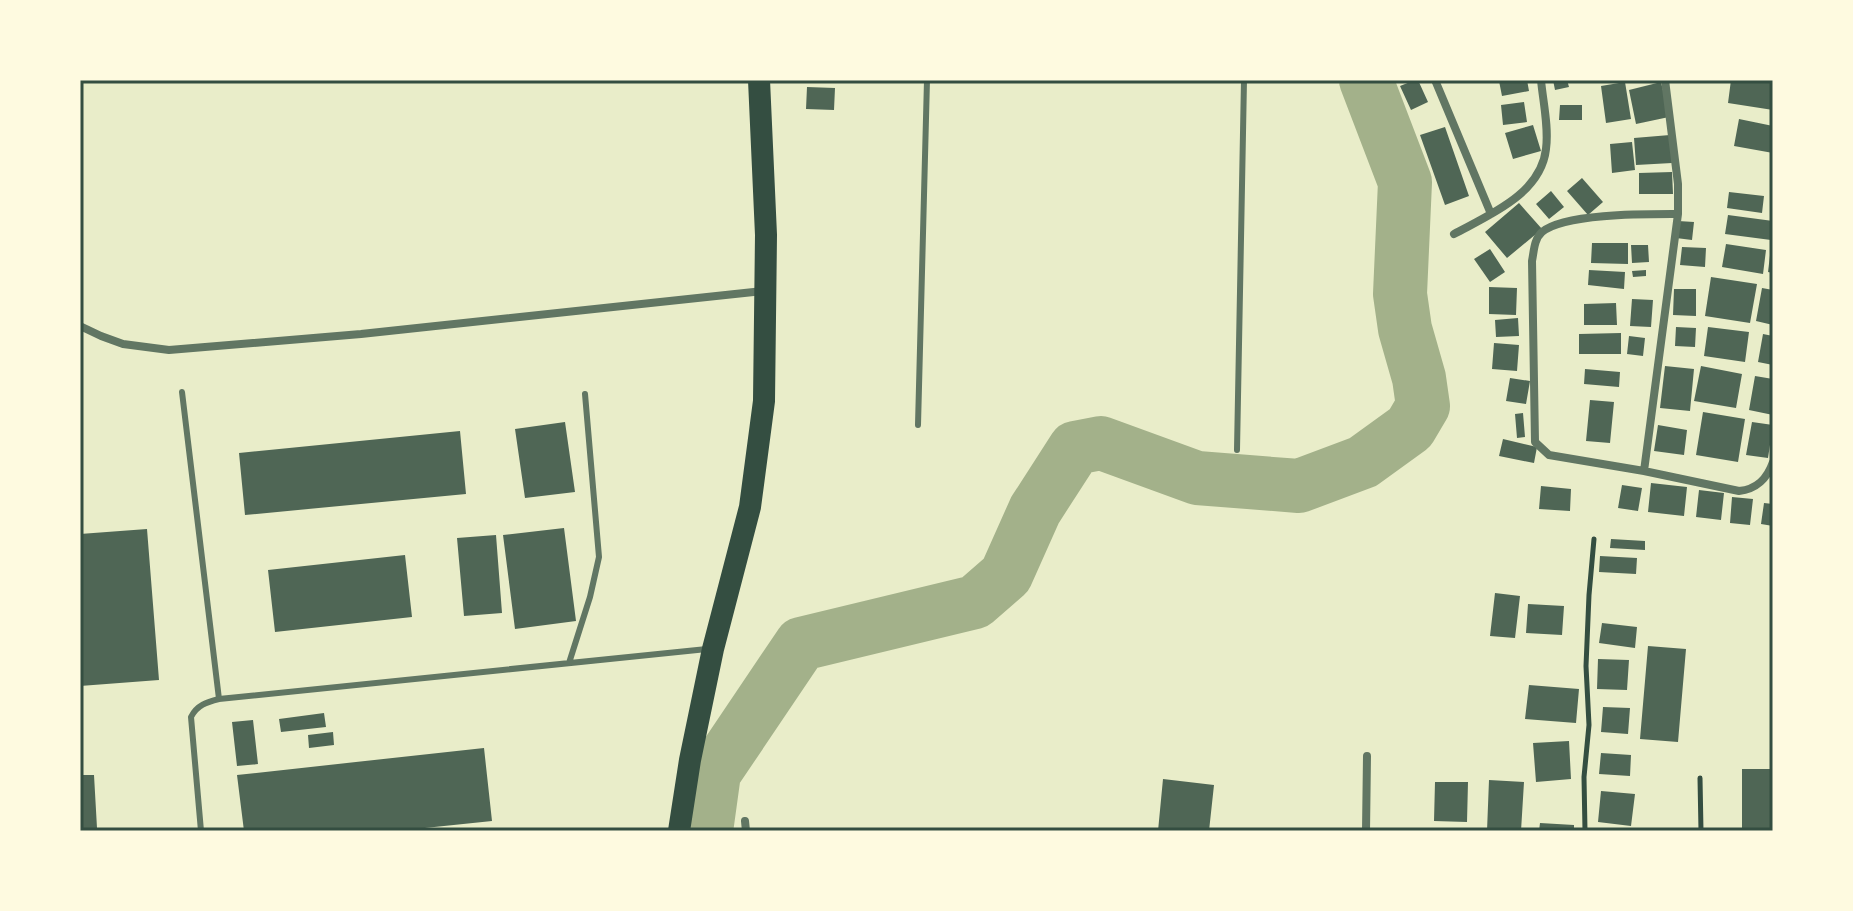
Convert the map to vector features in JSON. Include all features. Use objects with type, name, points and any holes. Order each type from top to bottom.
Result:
[{"type":"highway","points":[[679,831],[713,649],[750,507],[764,401],[766,235],[759,80]]},
{"type":"street","points":[[1435,80],[1491,214]]},
{"type":"street","points":[[1454,234],[1491,214],[1526,189],[1538,175],[1547,147],[1541,80]]},
{"type":"street","points":[[1644,471],[1678,214],[1678,184],[1665,80]]},
{"type":"street","points":[[1678,214],[1564,222],[1542,233],[1536,240],[1532,261],[1535,442],[1549,455],[1739,491],[1760,484],[1773,462]]},
{"type":"street","points":[[80,326],[123,344],[169,350],[361,334],[764,291]]},
{"type":"street","points":[[1366,831],[1367,756]]},
{"type":"street","points":[[745,821],[746,831]]},
{"type":"lane","points":[[918,425],[927,80]]},
{"type":"lane","points":[[1237,450],[1244,80]]},
{"type":"lane","points":[[182,392],[219,699]]},
{"type":"lane","points":[[569,663],[599,557],[585,394]]},
{"type":"lane","points":[[201,831],[191,717],[194,710],[203,704],[219,699],[713,649]]},
{"type":"path","points":[[1585,831],[1584,777],[1589,725],[1586,652],[1594,539]]},
{"type":"path","points":[[1700,778],[1701,831]]},
{"type":"building","points":[[1418,80],[1428,102],[1411,110],[1400,86]]},
{"type":"building","points":[[1527,80],[1529,91],[1502,96],[1499,81]]},
{"type":"building","points":[[1553,80],[1567,80],[1569,87],[1555,90]]},
{"type":"building","points":[[1731,80],[1773,80],[1773,110],[1728,103]]},
{"type":"building","points":[[1625,82],[1631,119],[1606,123],[1601,86]]},
{"type":"building","points":[[1661,82],[1669,117],[1636,124],[1629,90]]},
{"type":"building","points":[[807,87],[835,88],[834,110],[806,109]]},
{"type":"building","points":[[1524,102],[1527,122],[1503,125],[1501,105]]},
{"type":"building","points":[[1560,105],[1582,105],[1582,120],[1559,120]]},
{"type":"building","points":[[1739,119],[1773,126],[1773,153],[1734,146]]},
{"type":"building","points":[[1533,125],[1541,151],[1513,159],[1505,133]]},
{"type":"building","points":[[1445,127],[1469,196],[1445,205],[1420,135]]},
{"type":"building","points":[[1670,135],[1672,163],[1636,165],[1634,138]]},
{"type":"building","points":[[1632,142],[1635,170],[1612,173],[1610,144]]},
{"type":"building","points":[[1672,172],[1673,194],[1639,194],[1639,173]]},
{"type":"building","points":[[1582,178],[1603,202],[1588,215],[1567,191]]},
{"type":"building","points":[[1551,191],[1564,207],[1549,219],[1536,204]]},
{"type":"building","points":[[1729,192],[1764,196],[1762,213],[1727,208]]},
{"type":"building","points":[[1519,203],[1542,229],[1507,258],[1485,232]]},
{"type":"building","points":[[1728,215],[1773,221],[1771,240],[1725,234]]},
{"type":"building","points":[[1678,221],[1694,222],[1692,240],[1676,238]]},
{"type":"building","points":[[1592,243],[1628,243],[1628,264],[1591,263]]},
{"type":"building","points":[[1726,244],[1766,250],[1763,274],[1722,267]]},
{"type":"building","points":[[1631,245],[1648,245],[1649,262],[1632,263]]},
{"type":"building","points":[[1682,247],[1706,248],[1705,267],[1680,265]]},
{"type":"building","points":[[1773,247],[1773,273],[1768,272]]},
{"type":"building","points":[[1490,249],[1505,272],[1490,282],[1474,259]]},
{"type":"building","points":[[1589,270],[1625,272],[1624,289],[1588,285]]},
{"type":"building","points":[[1646,270],[1646,276],[1633,277],[1632,271]]},
{"type":"building","points":[[1711,277],[1757,284],[1750,323],[1705,316]]},
{"type":"building","points":[[1489,287],[1517,288],[1516,315],[1489,314]]},
{"type":"building","points":[[1762,288],[1773,290],[1773,325],[1756,321]]},
{"type":"building","points":[[1674,289],[1696,289],[1696,316],[1673,315]]},
{"type":"building","points":[[1632,299],[1653,300],[1651,327],[1630,326]]},
{"type":"building","points":[[1616,303],[1617,325],[1584,325],[1584,304]]},
{"type":"building","points":[[1518,318],[1519,336],[1496,337],[1495,320]]},
{"type":"building","points":[[1676,327],[1696,328],[1695,347],[1675,346]]},
{"type":"building","points":[[1708,327],[1749,332],[1745,362],[1704,356]]},
{"type":"building","points":[[1621,333],[1621,354],[1579,354],[1579,334]]},
{"type":"building","points":[[1763,334],[1773,336],[1773,365],[1758,362]]},
{"type":"building","points":[[1629,336],[1645,338],[1643,356],[1627,354]]},
{"type":"building","points":[[1494,343],[1519,345],[1517,371],[1492,369]]},
{"type":"building","points":[[1665,366],[1694,369],[1690,411],[1660,408]]},
{"type":"building","points":[[1701,366],[1742,374],[1736,408],[1694,401]]},
{"type":"building","points":[[1585,369],[1620,372],[1619,387],[1584,384]]},
{"type":"building","points":[[1755,376],[1773,379],[1773,415],[1749,410]]},
{"type":"building","points":[[1510,378],[1530,381],[1526,404],[1506,401]]},
{"type":"building","points":[[1590,400],[1614,402],[1610,443],[1586,441]]},
{"type":"building","points":[[1703,412],[1745,419],[1738,462],[1696,455]]},
{"type":"building","points":[[1523,413],[1525,437],[1517,438],[1515,414]]},
{"type":"building","points":[[565,422],[575,492],[525,498],[515,429]]},
{"type":"building","points":[[1752,422],[1773,425],[1768,458],[1746,455]]},
{"type":"building","points":[[1658,425],[1687,430],[1684,455],[1654,451]]},
{"type":"building","points":[[460,431],[466,494],[245,515],[239,453]]},
{"type":"building","points":[[1503,439],[1537,447],[1534,463],[1499,456]]},
{"type":"building","points":[[1651,483],[1687,487],[1684,516],[1648,512]]},
{"type":"building","points":[[1622,485],[1642,488],[1638,511],[1618,508]]},
{"type":"building","points":[[1541,486],[1571,489],[1570,511],[1539,509]]},
{"type":"building","points":[[1699,490],[1724,493],[1721,520],[1696,517]]},
{"type":"building","points":[[1732,497],[1753,499],[1750,525],[1730,523]]},
{"type":"building","points":[[1764,503],[1773,504],[1773,526],[1761,524]]},
{"type":"building","points":[[564,528],[576,621],[515,629],[503,535]]},
{"type":"building","points":[[147,529],[159,680],[80,686],[80,534]]},
{"type":"building","points":[[496,535],[502,613],[464,616],[457,538]]},
{"type":"building","points":[[1611,539],[1645,541],[1645,550],[1610,548]]},
{"type":"building","points":[[405,555],[412,617],[275,632],[268,570]]},
{"type":"building","points":[[1600,556],[1637,558],[1636,574],[1599,572]]},
{"type":"building","points":[[1495,593],[1520,596],[1515,638],[1490,636]]},
{"type":"building","points":[[1528,604],[1564,606],[1562,635],[1526,633]]},
{"type":"building","points":[[1602,623],[1637,627],[1635,648],[1599,643]]},
{"type":"building","points":[[1648,646],[1686,649],[1678,742],[1640,739]]},
{"type":"building","points":[[1598,659],[1629,660],[1627,690],[1597,689]]},
{"type":"building","points":[[1529,685],[1579,689],[1576,723],[1525,719]]},
{"type":"building","points":[[1603,707],[1630,708],[1628,734],[1601,732]]},
{"type":"building","points":[[324,713],[326,727],[281,732],[279,719]]},
{"type":"building","points":[[253,720],[258,764],[237,766],[232,722]]},
{"type":"building","points":[[333,732],[334,745],[309,748],[308,735]]},
{"type":"building","points":[[1569,741],[1571,779],[1536,782],[1533,743]]},
{"type":"building","points":[[484,748],[492,821],[396,831],[244,831],[237,775]]},
{"type":"building","points":[[1601,753],[1631,755],[1630,776],[1599,774]]},
{"type":"building","points":[[1742,769],[1773,769],[1773,831],[1742,831]]},
{"type":"building","points":[[80,775],[94,775],[97,828],[80,829]]},
{"type":"building","points":[[1163,779],[1214,785],[1209,831],[1158,831]]},
{"type":"building","points":[[1489,780],[1524,782],[1521,831],[1487,831]]},
{"type":"building","points":[[1435,782],[1468,782],[1467,822],[1434,821]]},
{"type":"building","points":[[1601,791],[1635,794],[1631,826],[1598,822]]},
{"type":"building","points":[[1540,823],[1574,825],[1574,831],[1539,831]]},
{"type":"waterway","points":[[706,831],[714,773],[801,644],[975,602],[1006,575],[1035,510],[1075,448],[1101,443],[1197,478],[1299,486],[1363,462],[1410,428],[1423,406],[1400,294],[1405,182],[1366,80]]}]
